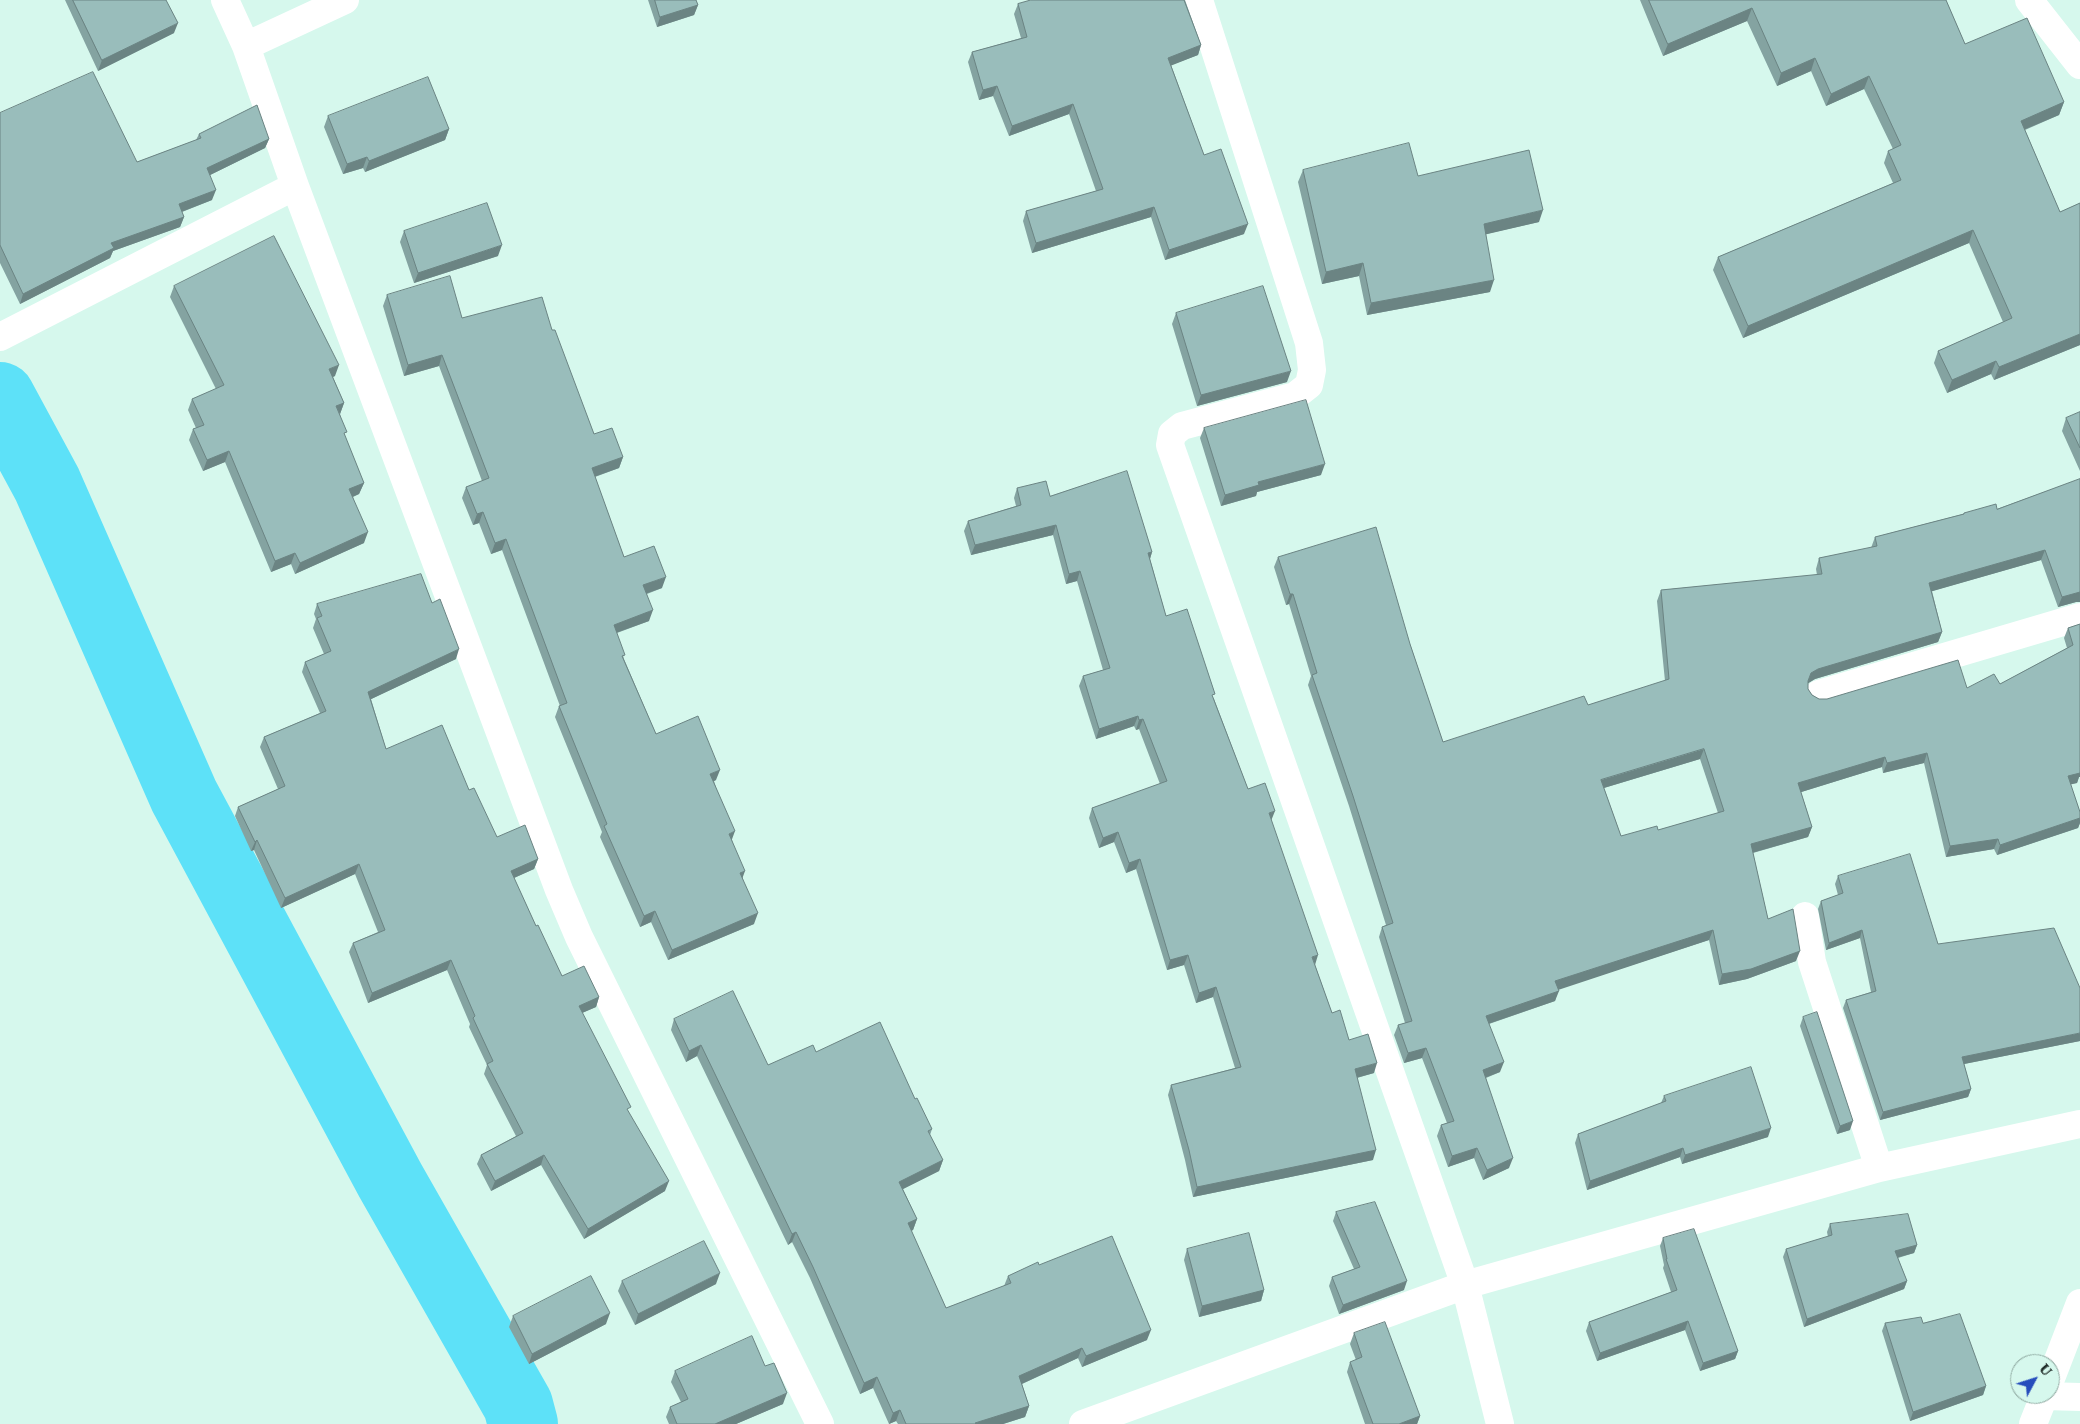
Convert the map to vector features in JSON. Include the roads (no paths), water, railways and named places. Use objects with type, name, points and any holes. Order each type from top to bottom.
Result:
[{"type":"street","points":[[225,0],[246,46],[295,186],[559,890],[579,937],[820,1424]]},
{"type":"street","points":[[246,46],[344,0]]},
{"type":"street","points":[[1199,0],[1309,343],[1312,370],[1308,385],[1295,396],[1182,426],[1172,434],[1170,445],[1464,1285],[1500,1424]]},
{"type":"street","points":[[2029,0],[2080,65]]},
{"type":"street","points":[[0,337],[295,186]]},
{"type":"street","points":[[1819,694],[2080,616]]},
{"type":"street","points":[[1805,916],[1812,962],[1879,1168]]},
{"type":"street","points":[[1083,1424],[1464,1285],[1879,1168],[2080,1124]]},
{"type":"street","points":[[2060,1356],[2080,1303]]},
{"type":"street","points":[[2060,1393],[2080,1397]]},
{"type":"street","points":[[2033,1424],[2041,1404]]},
{"type":"waterway","points":[[0,397],[47,484],[184,796],[390,1180],[518,1405],[523,1424]]}]
